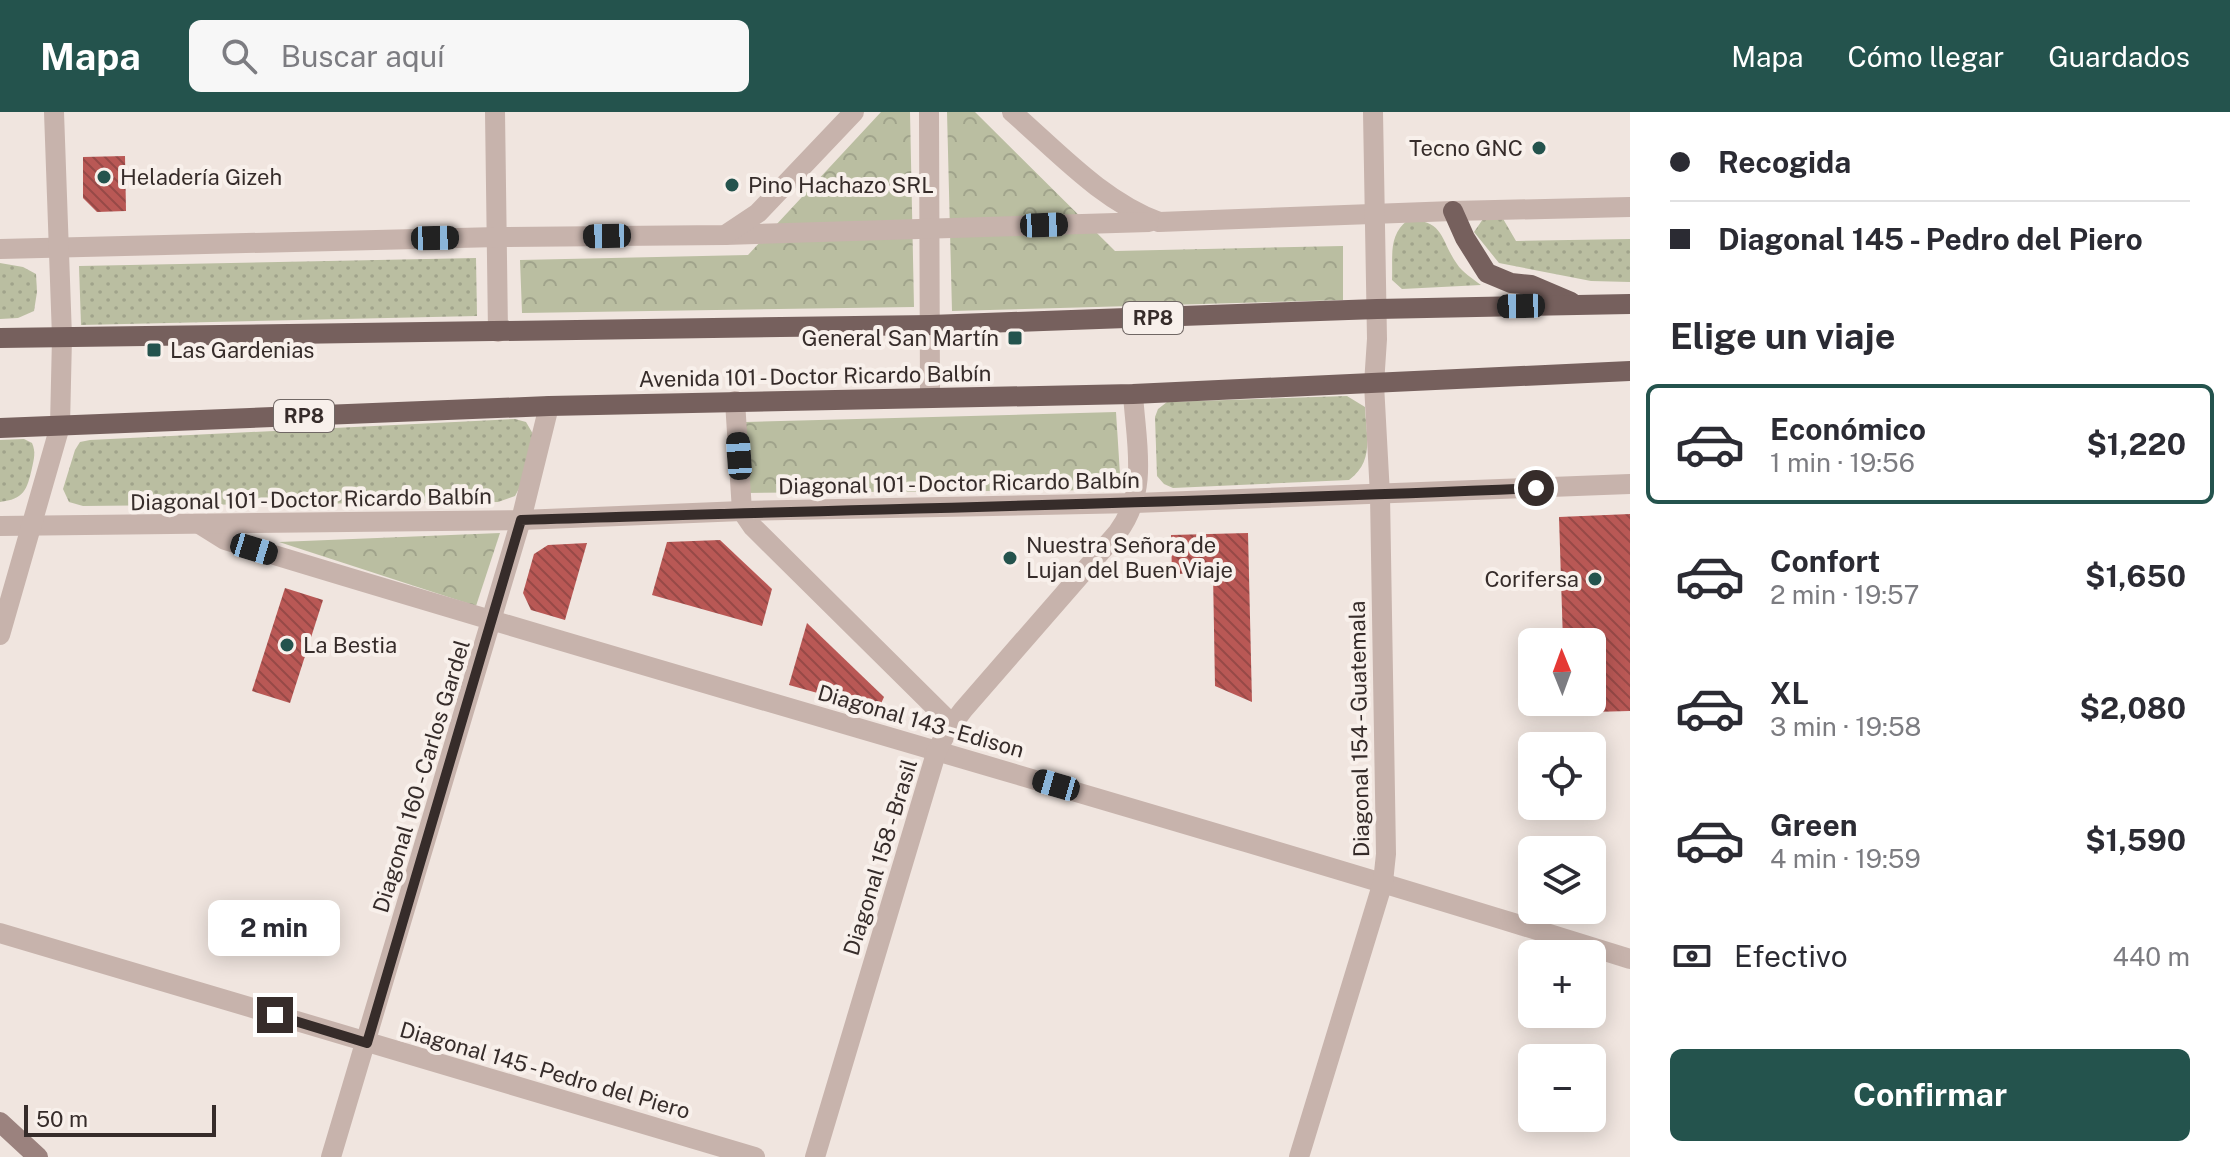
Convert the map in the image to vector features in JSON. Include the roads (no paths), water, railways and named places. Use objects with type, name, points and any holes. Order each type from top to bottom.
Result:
[{"type":"main road","points":[[1453,211],[1465,238],[1487,273],[1511,283],[1531,285],[1579,305]]},
{"type":"main road","name":"RP8","points":[[0,338],[930,325],[1377,309],[1630,304]]},
{"type":"main road","name":"Avenida 101 - Doctor Ricardo Balbín","points":[[0,428],[549,406],[1133,394],[1630,371]]},
{"type":"main road","points":[[0,1122],[38,1157]]},
{"type":"street","points":[[0,635],[60,426],[62,337],[54,112]]},
{"type":"street","points":[[495,112],[498,332]]},
{"type":"street","points":[[725,235],[758,213],[854,112]]},
{"type":"street","points":[[929,112],[930,398]]},
{"type":"street","points":[[1012,112],[1110,198],[1136,214],[1159,222]]},
{"type":"street","name":"Diagonal 154 - Guatemala","points":[[1299,1157],[1383,882],[1386,854],[1380,495],[1374,384],[1377,309],[1373,112]]},
{"type":"street","points":[[0,249],[725,235],[1630,207]]},
{"type":"street","name":"Diagonal 158 - Brasil","points":[[815,1157],[937,750],[952,724],[1118,532],[1135,503],[1139,478],[1133,394]]},
{"type":"street","points":[[735,401],[742,511],[753,527],[952,724]]},
{"type":"street","name":"Diagonal 160 - Carlos Gardel","points":[[331,1157],[492,622],[549,406]]},
{"type":"street","name":"Diagonal 101 - Doctor Ricardo Balbín","points":[[0,526],[521,520],[742,511],[1135,503],[1630,484]]},
{"type":"street","name":"Diagonal 143 - Edison","points":[[201,525],[225,540],[492,622],[1383,882],[1630,959]]},
{"type":"street","name":"Diagonal 145 - Pedro del Piero","points":[[0,933],[755,1157]]},
{"type":"place","name":"Tecno GNC","points":[[1539,148]]},
{"type":"place","name":"Heladería Gizeh","points":[[104,177]]},
{"type":"place","name":"Pino Hachazo SRL","points":[[732,185]]},
{"type":"place","name":"General San Martín","points":[[1015,338]]},
{"type":"place","name":"Las Gardenias","points":[[154,350]]},
{"type":"place","name":"Nuestra Señora de Lujan del Buen Viaje","points":[[1010,558]]},
{"type":"place","name":"Corifersa","points":[[1595,579]]},
{"type":"place","name":"La Bestia","points":[[287,645]]}]
